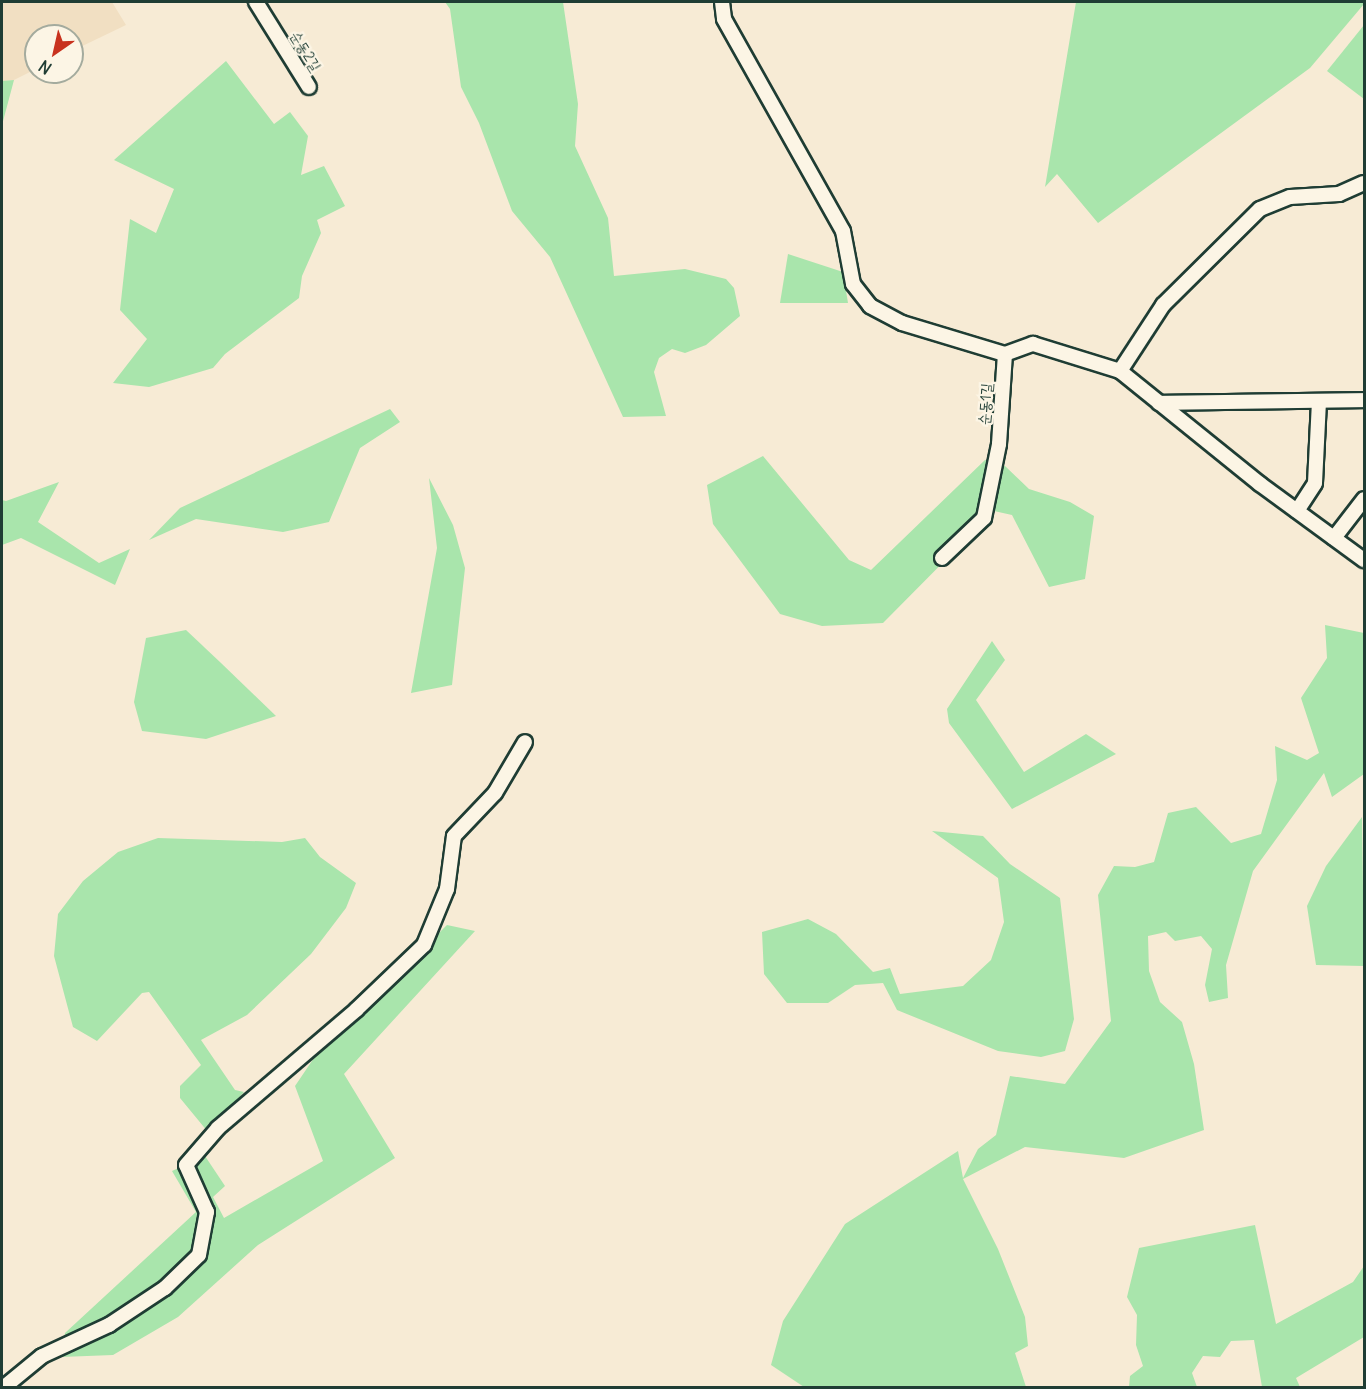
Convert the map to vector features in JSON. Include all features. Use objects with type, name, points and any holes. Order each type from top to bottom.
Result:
[{"type":"street","name":"순동2길","points":[[256,2],[309,87]]},
{"type":"street","points":[[722,2],[724,19],[843,231],[852,284],[870,306],[902,323],[1005,354],[1033,344],[1120,371],[1297,511],[1365,560]]},
{"type":"street","points":[[1120,371],[1163,304],[1260,209],[1290,197],[1339,194],[1365,183]]},
{"type":"street","name":"순동1길","points":[[942,558],[984,518],[999,444],[1005,354]]},
{"type":"street","points":[[1159,403],[1365,400]]},
{"type":"street","points":[[1297,511],[1315,483],[1319,402]]},
{"type":"street","points":[[1334,538],[1365,500]]},
{"type":"street","points":[[3,1388],[42,1356],[109,1325],[165,1288],[199,1255],[207,1212],[186,1165],[218,1128],[356,1010],[424,945],[447,889],[454,836],[495,793],[525,742]]},
{"type":"shaded area","points":[[2,2],[112,2],[126,25],[84,45],[84,24],[24,24],[24,75],[14,80],[2,81]]},
{"type":"green space","points":[[445,2],[563,2],[578,104],[575,146],[608,218],[614,276],[685,269],[726,279],[734,288],[740,316],[706,345],[685,353],[672,349],[659,358],[654,372],[666,416],[623,417],[550,257],[512,211],[479,123],[461,87],[450,9]]},
{"type":"green space","points":[[1076,2],[1364,2],[1364,4],[1310,68],[1098,223],[1057,174],[1045,187]]},
{"type":"green space","points":[[1364,25],[1364,99],[1327,71]]},
{"type":"green space","points":[[226,61],[274,124],[290,112],[308,136],[301,175],[324,166],[345,206],[317,220],[321,233],[302,276],[299,298],[225,354],[213,368],[149,387],[113,383],[147,339],[120,310],[130,219],[156,233],[174,189],[114,160]]},
{"type":"green space","points":[[14,80],[2,125],[2,81]]},
{"type":"green space","points":[[788,254],[843,272],[848,303],[780,303]]},
{"type":"green space","points":[[390,409],[400,422],[360,448],[329,522],[283,532],[196,519],[149,540],[180,508]]},
{"type":"green space","points":[[763,456],[849,560],[871,570],[985,460],[1005,466],[1029,489],[1070,502],[1094,516],[1085,579],[1049,587],[1012,515],[994,511],[883,623],[822,626],[780,614],[713,524],[707,485]]},
{"type":"green space","points":[[429,478],[453,525],[465,568],[452,685],[411,693],[437,548]]},
{"type":"green space","points":[[59,482],[38,522],[99,563],[130,549],[115,585],[21,538],[2,545],[2,500],[6,501]]},
{"type":"green space","points":[[1325,625],[1364,633],[1364,774],[1332,797],[1324,773],[1253,871],[1226,965],[1228,998],[1209,1002],[1205,985],[1212,949],[1201,936],[1175,941],[1166,932],[1148,936],[1149,971],[1160,1002],[1182,1022],[1194,1064],[1204,1130],[1124,1158],[1025,1147],[963,1179],[998,1249],[1025,1317],[1028,1346],[1015,1353],[1026,1387],[804,1387],[771,1365],[783,1321],[845,1224],[958,1151],[963,1178],[978,1149],[996,1135],[1010,1076],[1065,1084],[1111,1021],[1098,895],[1114,866],[1135,867],[1154,862],[1168,813],[1196,807],[1231,843],[1261,834],[1277,780],[1275,746],[1307,760],[1319,753],[1301,698],[1327,658]]},
{"type":"green space","points":[[186,630],[276,716],[206,739],[142,731],[134,702],[146,638]]},
{"type":"green space","points":[[992,641],[1005,660],[976,700],[1024,772],[1086,734],[1116,754],[1012,809],[949,723],[947,709]]},
{"type":"green space","points":[[1362,817],[1364,966],[1316,965],[1307,906],[1326,866]]},
{"type":"green space","points":[[932,831],[983,836],[1010,864],[1060,898],[1074,1019],[1065,1051],[1041,1057],[998,1051],[897,1010],[883,983],[855,985],[828,1003],[787,1003],[764,974],[762,932],[808,919],[836,934],[873,972],[890,968],[900,994],[963,986],[991,960],[1004,922],[998,878]]},
{"type":"green space","points":[[158,838],[282,842],[305,838],[320,857],[356,883],[346,908],[311,954],[247,1015],[201,1040],[235,1090],[244,1092],[208,1132],[180,1098],[180,1086],[201,1065],[149,992],[142,993],[97,1041],[73,1027],[54,956],[58,914],[83,881],[118,852]]},
{"type":"green space","points":[[447,925],[475,931],[344,1074],[395,1158],[258,1245],[178,1317],[113,1355],[61,1357],[65,1333],[196,1212],[172,1171],[205,1156],[225,1186],[213,1197],[224,1218],[323,1161],[295,1086],[316,1055]]},
{"type":"green space","points":[[1255,1225],[1276,1324],[1353,1282],[1364,1266],[1364,1337],[1296,1378],[1300,1387],[1262,1387],[1254,1340],[1231,1341],[1220,1357],[1203,1356],[1192,1373],[1197,1387],[1129,1387],[1130,1376],[1143,1366],[1136,1345],[1137,1315],[1127,1297],[1139,1248]]}]
